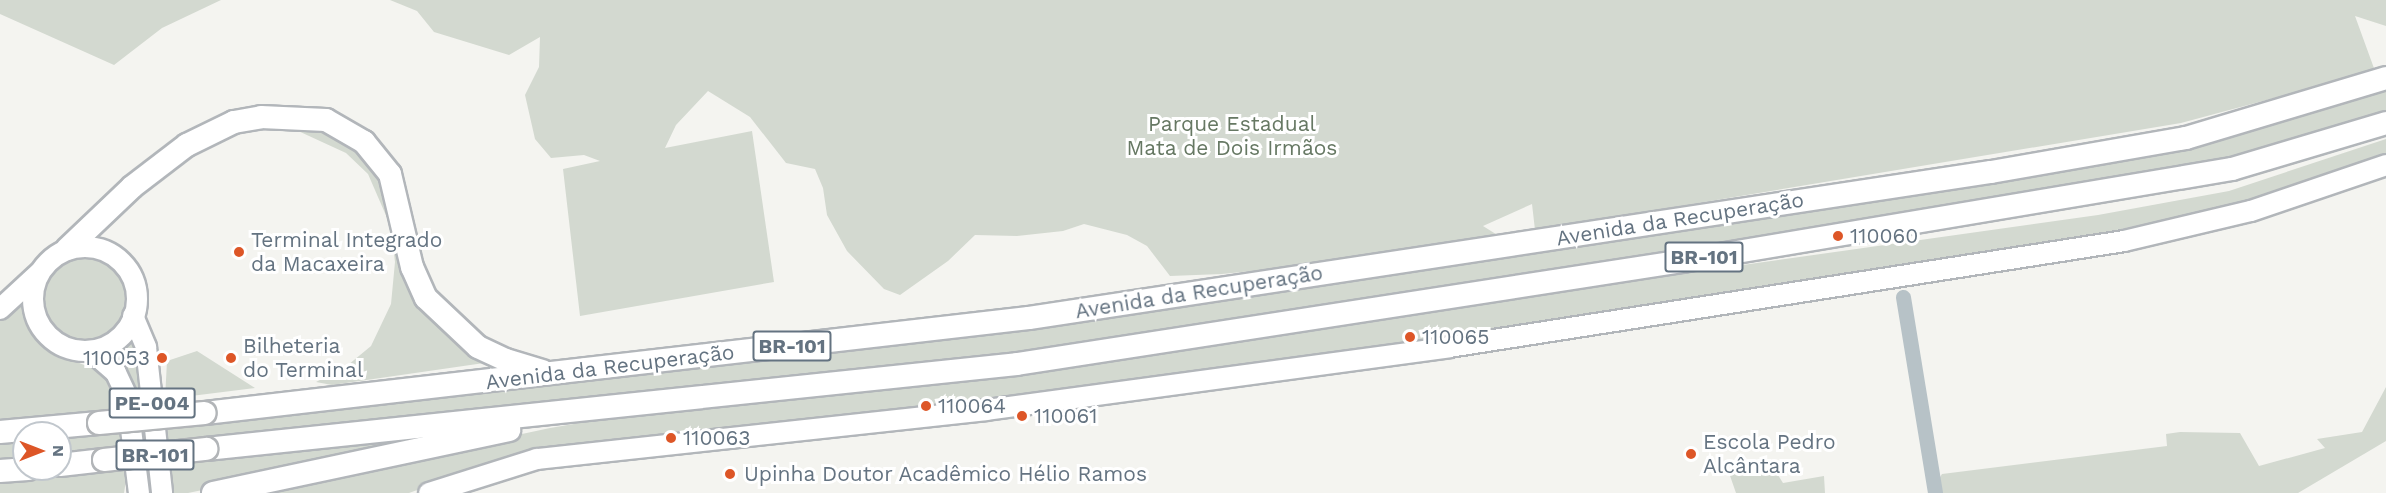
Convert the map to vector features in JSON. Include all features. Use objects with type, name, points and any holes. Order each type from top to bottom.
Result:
[{"type":"highway","name":"Avenida da Recuperação","points":[[0,432],[205,413],[1029,318],[1991,172],[2186,138],[2386,78]]},
{"type":"highway","points":[[67,249],[132,187],[187,144],[234,122],[252,119],[326,120],[364,142],[390,174],[412,267],[426,298],[478,347],[506,360],[555,374]]},
{"type":"highway","name":"Avenida da Recuperação","points":[[72,464],[1017,364],[1683,261],[2232,170],[2386,123]]},
{"type":"highway","points":[[213,493],[616,406]]},
{"type":"main road","points":[[429,493],[537,459],[986,410],[1449,347],[2124,241],[2251,211],[2386,165]]},
{"type":"main road","points":[[0,309],[67,249]]},
{"type":"main road","name":"PE-004","points":[[67,249],[94,249],[118,259],[136,289],[133,316],[146,347],[162,493]]},
{"type":"main road","points":[[41,271],[34,287],[37,320],[59,345],[91,351],[121,337],[133,316]]},
{"type":"main road","name":"PE-004","points":[[91,351],[116,374],[126,397],[139,493]]},
{"type":"green space","points":[[0,0],[221,0],[162,28],[114,65],[0,14]]},
{"type":"green space","name":"Parque Estadual Mata de Dois Irmãos","points":[[390,0],[2386,0],[2386,26],[2355,16],[2375,71],[2181,123],[1535,230],[1532,204],[1483,226],[1499,236],[1340,262],[1222,274],[1170,276],[1147,246],[1127,235],[1084,224],[1063,231],[1017,236],[975,235],[948,261],[900,295],[884,289],[847,251],[827,215],[823,188],[815,169],[786,163],[750,117],[708,91],[676,125],[665,148],[752,131],[774,282],[580,316],[563,169],[600,161],[584,155],[551,158],[535,139],[525,95],[539,67],[540,37],[509,55],[434,32],[417,11]]},
{"type":"green space","points":[[2386,89],[2386,114],[2226,162],[2146,178],[993,359],[576,405],[525,404],[189,441],[570,414],[188,493],[171,493],[165,399],[167,361],[197,351],[255,388],[183,397],[184,419],[991,335],[2139,155],[2224,140]]},
{"type":"green space","points":[[299,124],[331,135],[355,149],[374,169],[388,194],[402,256],[498,361],[332,385],[316,382],[348,365],[371,346],[391,304],[395,262],[391,227],[368,174],[346,153],[296,130]]},
{"type":"green space","points":[[2386,139],[2386,159],[2280,194],[2058,243],[1583,319],[458,475],[409,493],[250,493],[550,428],[621,416],[1380,316],[2098,215],[2229,191]]},
{"type":"green space","points":[[86,251],[103,255],[118,264],[127,279],[131,296],[127,313],[118,328],[103,337],[86,341],[69,337],[54,328],[45,313],[41,296],[45,279],[54,264],[69,255]]},
{"type":"green space","points":[[32,284],[29,304],[46,339],[62,356],[104,373],[114,383],[128,468],[124,493],[0,493],[0,482],[72,481],[72,474],[104,471],[72,460],[72,421],[12,421],[12,426],[0,424],[0,315]]},
{"type":"green space","points":[[134,340],[148,493],[134,392],[128,372],[114,354]]},
{"type":"green space","points":[[2386,387],[2386,441],[2298,493],[1930,493],[1942,474],[2167,446],[2166,434],[2180,432],[2240,433],[2259,466],[2325,448],[2317,439],[2362,432]]},
{"type":"green space","points":[[0,438],[12,438],[12,460],[0,460]]},
{"type":"green space","points":[[1736,465],[1740,475],[1746,472],[1778,475],[1783,483],[1824,476],[1825,493],[1736,493],[1728,470]]},
{"type":"waterway","points":[[1903,297],[1935,493]]},
{"type":"place","name":"110060","points":[[1838,236]]},
{"type":"place","name":"Terminal Integrado da Macaxeira","points":[[239,252]]},
{"type":"place","name":"110065","points":[[1410,337]]},
{"type":"place","name":"110053","points":[[162,358]]},
{"type":"place","name":"Bilheteria do Terminal","points":[[231,358]]},
{"type":"place","name":"110064","points":[[926,406]]},
{"type":"place","name":"110061","points":[[1022,416]]},
{"type":"place","name":"110063","points":[[671,438]]},
{"type":"place","name":"Escola Pedro Alcântara","points":[[1691,454]]},
{"type":"place","name":"Upinha Doutor Acadêmico Hélio Ramos","points":[[730,474]]}]
